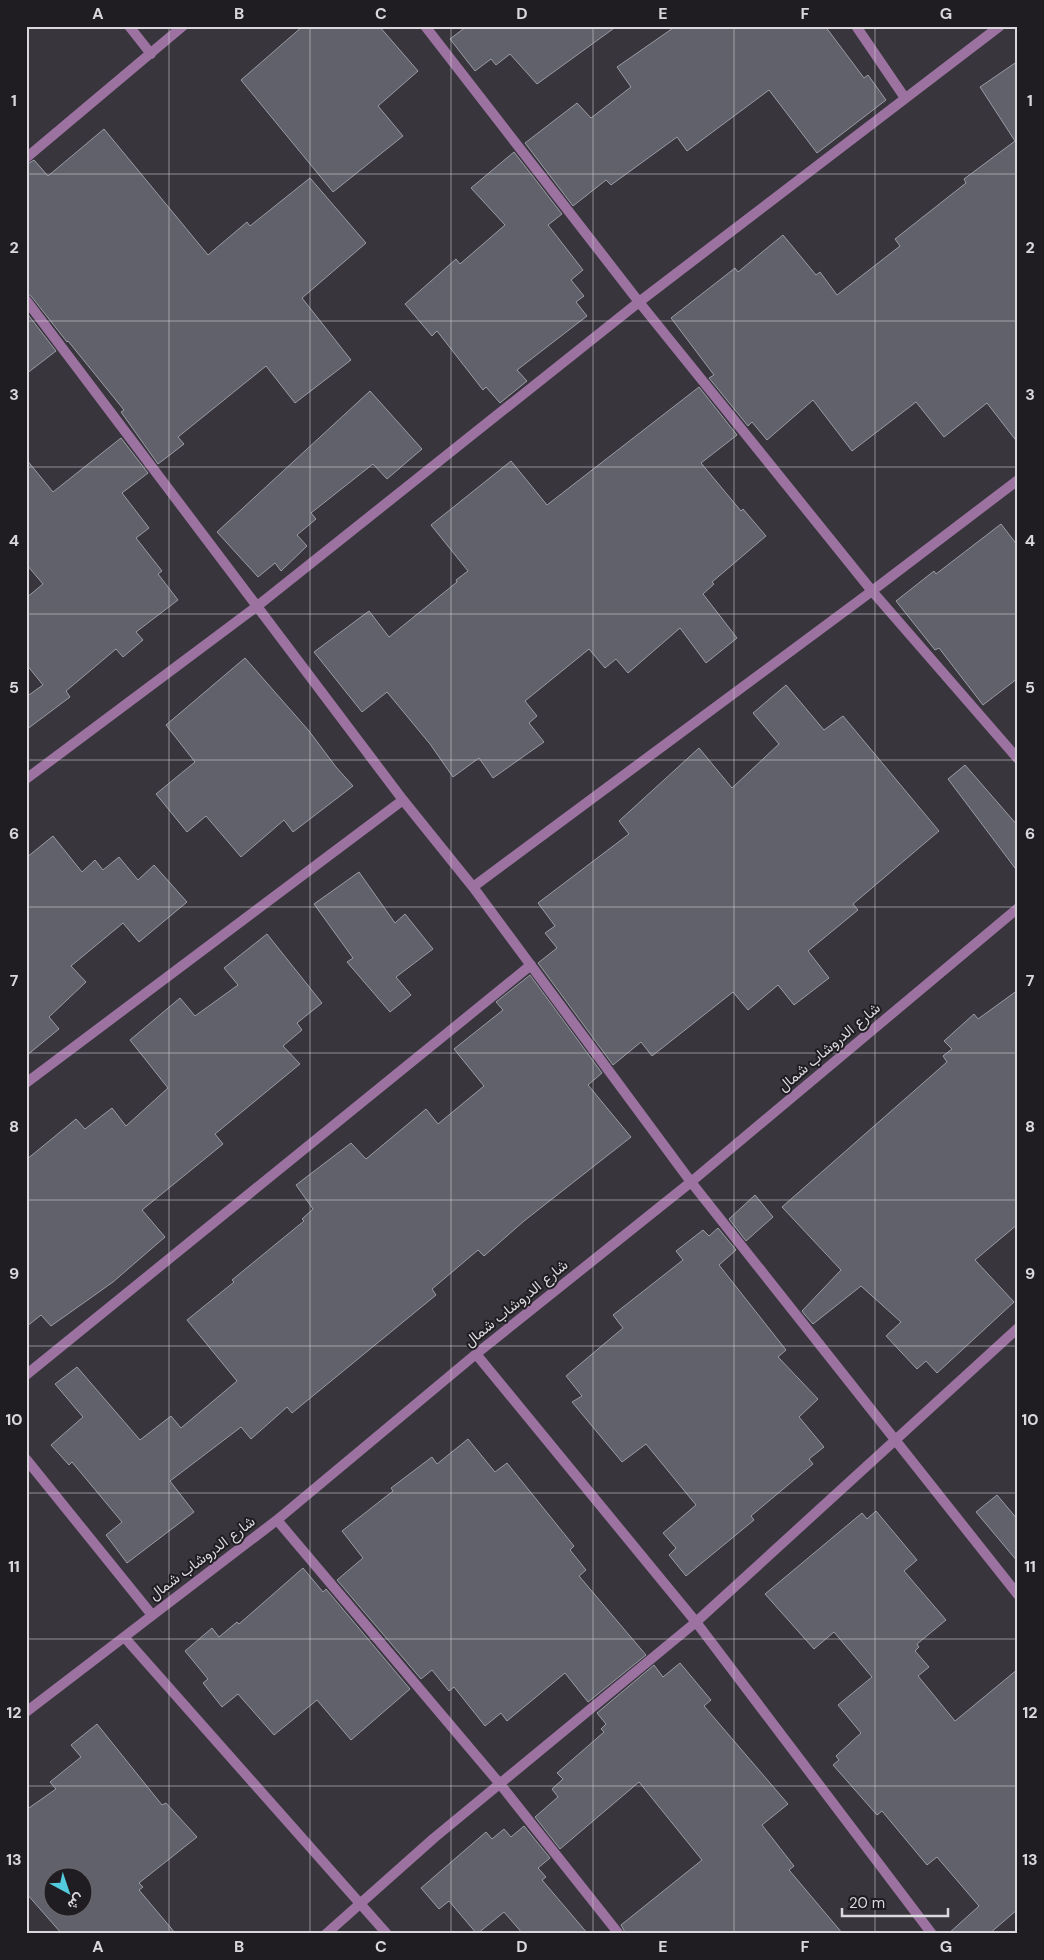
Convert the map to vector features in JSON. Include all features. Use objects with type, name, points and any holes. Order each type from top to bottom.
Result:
[{"type":"street","points":[[129,26],[151,54]]},
{"type":"street","points":[[26,158],[183,26]]},
{"type":"street","points":[[425,26],[639,302],[872,591],[1018,759]]},
{"type":"street","points":[[856,26],[905,98]]},
{"type":"street","points":[[26,779],[256,607],[639,302],[1000,26]]},
{"type":"street","points":[[26,300],[256,607],[403,800],[473,887],[691,1182],[1018,1595]]},
{"type":"street","points":[[473,887],[872,591],[1018,480]]},
{"type":"street","points":[[26,1083],[403,800]]},
{"type":"street","name":"شارع الدروشاب شمال","points":[[26,1712],[277,1520],[476,1354],[691,1182],[1018,908]]},
{"type":"street","points":[[26,1375],[531,965]]},
{"type":"street","points":[[326,1934],[500,1784],[696,1622],[1018,1328]]},
{"type":"street","points":[[476,1354],[696,1622],[932,1934]]},
{"type":"street","points":[[26,1459],[152,1615]]},
{"type":"street","points":[[277,1520],[500,1784],[619,1934]]},
{"type":"street","points":[[125,1638],[362,1902],[387,1934]]},
{"type":"building","points":[[303,26],[379,26],[418,71],[378,106],[403,136],[333,192],[241,80]]},
{"type":"building","points":[[467,26],[617,26],[537,84],[510,54],[496,65],[491,59],[475,71],[450,39]]},
{"type":"building","points":[[676,26],[825,26],[864,78],[868,75],[886,100],[817,153],[769,90],[687,151],[677,137],[611,185],[606,180],[573,206],[525,143],[577,103],[591,118],[631,87],[617,67]]},
{"type":"building","points":[[1018,61],[1018,443],[987,403],[944,437],[916,402],[852,451],[813,400],[767,440],[752,422],[748,426],[709,378],[714,375],[671,318],[735,268],[738,272],[783,235],[816,275],[820,272],[837,295],[900,246],[895,239],[966,183],[964,179],[1015,141],[980,87]]},
{"type":"building","points":[[104,129],[208,255],[247,222],[250,226],[310,178],[366,243],[302,298],[351,360],[295,403],[266,366],[178,437],[184,444],[158,464],[121,412],[124,410],[31,296],[26,293],[26,165],[34,160],[48,176]]},
{"type":"building","points":[[514,152],[562,214],[548,225],[583,270],[571,280],[584,296],[576,302],[587,316],[517,370],[527,381],[500,403],[486,387],[483,390],[437,331],[432,336],[405,304],[456,259],[460,264],[505,225],[471,188]]},
{"type":"building","points":[[26,312],[56,351],[26,374]]},
{"type":"building","points":[[699,387],[737,435],[701,463],[741,511],[743,509],[766,536],[712,582],[714,584],[703,594],[737,638],[706,663],[680,628],[628,673],[616,659],[605,668],[589,649],[525,701],[537,716],[529,723],[544,742],[493,778],[479,758],[453,777],[430,744],[387,692],[362,712],[314,652],[369,611],[389,637],[468,571],[431,525],[511,461],[547,505]]},
{"type":"building","points":[[370,391],[422,449],[387,479],[373,464],[311,513],[316,519],[297,535],[307,546],[281,571],[275,563],[258,577],[217,532]]},
{"type":"building","points":[[121,438],[148,473],[122,493],[149,528],[136,538],[162,571],[158,574],[178,600],[136,632],[143,640],[123,657],[116,649],[66,691],[70,697],[26,730],[26,697],[43,685],[26,664],[26,598],[43,584],[26,564],[26,459],[53,492]]},
{"type":"building","points":[[1001,524],[1018,546],[1018,678],[983,705],[939,648],[935,650],[896,601],[934,571],[936,574]]},
{"type":"building","points":[[245,658],[309,731],[353,786],[293,832],[284,820],[241,857],[206,816],[187,832],[156,794],[195,762],[166,725]]},
{"type":"building","points":[[786,685],[824,730],[843,716],[939,831],[853,904],[858,910],[808,951],[829,978],[794,1005],[778,985],[748,1010],[733,992],[652,1056],[641,1042],[613,1065],[538,963],[557,948],[545,933],[555,926],[538,903],[629,834],[619,821],[699,748],[732,788],[779,744],[753,713]]},
{"type":"building","points":[[965,765],[1018,826],[1018,872],[948,779]]},
{"type":"building","points":[[53,836],[82,872],[95,860],[103,870],[119,857],[138,880],[154,865],[187,902],[139,942],[123,923],[71,966],[86,982],[49,1017],[59,1029],[26,1056],[26,858]]},
{"type":"building","points":[[359,872],[395,923],[405,914],[433,949],[396,977],[411,995],[390,1012],[347,962],[353,958],[314,904]]},
{"type":"building","points":[[267,934],[322,1003],[297,1023],[302,1030],[283,1046],[300,1064],[215,1134],[223,1144],[142,1210],[165,1237],[113,1282],[51,1326],[41,1315],[26,1327],[26,1160],[76,1119],[85,1129],[112,1108],[126,1126],[168,1088],[130,1040],[180,998],[195,1016],[238,985],[224,968]]},
{"type":"building","points":[[530,975],[602,1073],[588,1085],[631,1137],[524,1221],[484,1256],[478,1250],[432,1289],[436,1295],[292,1413],[287,1407],[251,1439],[241,1427],[170,1481],[194,1512],[127,1563],[106,1535],[122,1522],[72,1462],[69,1465],[51,1445],[83,1417],[55,1384],[77,1367],[140,1440],[171,1416],[181,1428],[237,1381],[187,1320],[304,1221],[302,1219],[313,1209],[296,1185],[351,1143],[366,1159],[426,1109],[438,1124],[484,1086],[454,1049],[503,1010],[496,1002]]},
{"type":"building","points":[[1018,990],[1018,1224],[975,1260],[1014,1302],[937,1373],[926,1361],[917,1369],[886,1336],[901,1322],[861,1286],[813,1324],[805,1315],[802,1311],[841,1270],[782,1207],[947,1062],[943,1056],[952,1049],[944,1041],[974,1014],[978,1019]]},
{"type":"building","points":[[755,1195],[773,1217],[746,1241],[729,1219]]},
{"type":"building","points":[[718,1228],[736,1250],[719,1265],[786,1350],[778,1357],[818,1399],[799,1417],[824,1447],[809,1459],[813,1464],[751,1516],[754,1520],[686,1576],[669,1555],[676,1548],[663,1533],[696,1505],[646,1444],[622,1462],[572,1402],[582,1396],[566,1376],[623,1328],[613,1315],[683,1260],[676,1251],[703,1230],[709,1236]]},
{"type":"building","points":[[468,1439],[495,1472],[507,1463],[574,1546],[570,1550],[586,1570],[579,1576],[646,1655],[588,1702],[565,1673],[507,1721],[501,1713],[485,1726],[454,1687],[449,1691],[432,1670],[421,1679],[337,1580],[363,1558],[342,1531],[393,1491],[391,1488],[432,1457],[437,1464]]},
{"type":"building","points":[[997,1495],[1018,1520],[1018,1562],[976,1512]]},
{"type":"building","points":[[876,1511],[917,1560],[904,1571],[946,1620],[917,1644],[919,1647],[915,1651],[929,1667],[918,1676],[955,1721],[1018,1669],[1018,1909],[989,1934],[948,1934],[979,1906],[937,1857],[927,1865],[882,1811],[877,1815],[833,1765],[839,1760],[836,1756],[861,1733],[838,1705],[872,1677],[834,1632],[814,1649],[765,1594],[862,1513],[867,1519]]},
{"type":"building","points":[[303,1568],[323,1592],[326,1589],[410,1689],[351,1740],[317,1700],[274,1735],[238,1694],[222,1707],[203,1683],[208,1679],[185,1651],[212,1628],[219,1637],[237,1622],[239,1624]]},
{"type":"building","points":[[680,1663],[711,1700],[704,1706],[788,1804],[762,1825],[794,1866],[789,1870],[843,1934],[626,1934],[621,1925],[702,1860],[639,1782],[560,1849],[535,1817],[558,1797],[552,1789],[563,1779],[557,1773],[604,1732],[601,1729],[606,1724],[597,1713],[654,1665],[663,1677]]},
{"type":"building","points":[[97,1724],[162,1805],[166,1803],[197,1837],[139,1883],[143,1887],[139,1890],[176,1934],[62,1934],[48,1918],[92,1918],[92,1868],[42,1868],[42,1911],[26,1893],[26,1810],[56,1789],[50,1782],[81,1757],[71,1745]]},
{"type":"building","points":[[524,1826],[550,1858],[538,1868],[546,1877],[542,1880],[588,1934],[523,1934],[504,1912],[477,1934],[449,1901],[439,1909],[421,1888],[486,1832],[492,1839],[504,1829],[511,1837]]}]
